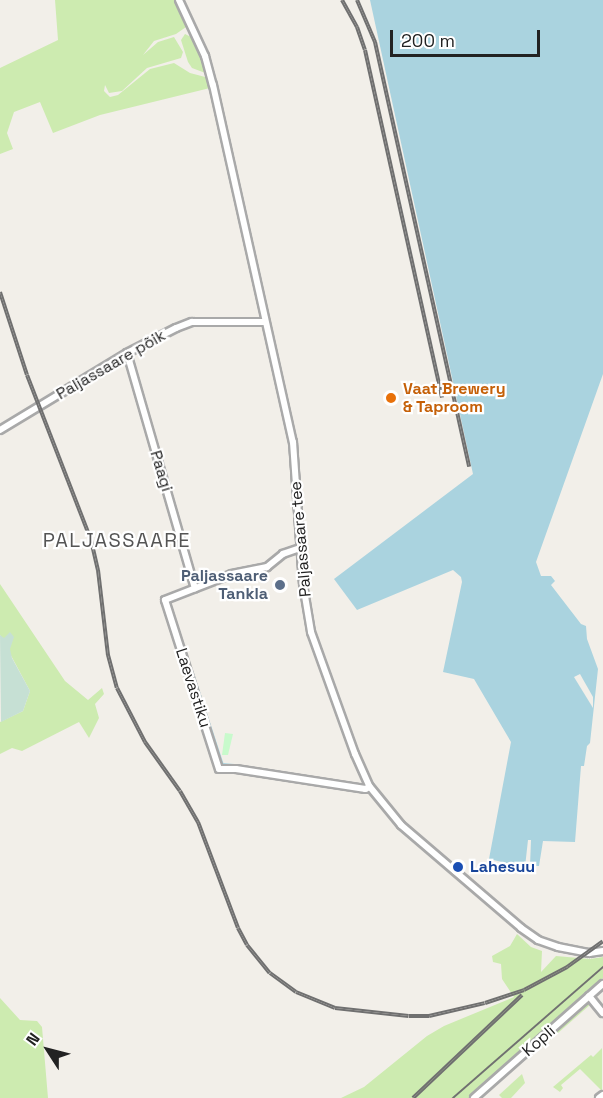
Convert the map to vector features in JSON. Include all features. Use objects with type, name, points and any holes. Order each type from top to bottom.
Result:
[{"type":"street","name":"Paljassaare tee","points":[[179,0],[205,56],[213,85],[264,322],[293,442],[300,548],[311,632],[355,754],[370,787],[400,825],[521,928],[538,940],[558,947],[588,953],[603,951]]},
{"type":"street","name":"Paljassaare põik","points":[[0,430],[127,353],[192,322],[264,322]]},
{"type":"street","name":"Paagi","points":[[127,353],[195,588]]},
{"type":"street","name":"Laevastiku","points":[[300,548],[283,554],[267,567],[232,574],[165,600],[219,769],[236,769],[365,789],[370,787]]},
{"type":"street","name":"Kopli","points":[[474,1098],[603,984]]},
{"type":"street","points":[[589,996],[603,1013]]},
{"type":"street","points":[[599,1098],[603,1095]]},
{"type":"green space","points":[[55,0],[176,0],[188,24],[176,34],[154,41],[143,55],[158,42],[174,37],[183,52],[181,58],[147,68],[122,91],[109,93],[105,85],[104,91],[110,97],[118,95],[150,69],[174,63],[190,73],[209,78],[210,88],[100,115],[53,133],[40,102],[14,112],[7,133],[13,149],[0,154],[0,68],[58,40]]},
{"type":"green space","points":[[185,34],[195,39],[208,74],[192,68],[188,62],[181,40]]},
{"type":"green space","points":[[0,584],[65,681],[88,700],[102,688],[104,694],[95,704],[99,718],[89,738],[79,722],[22,751],[12,748],[0,754],[0,722],[23,711],[30,691],[0,635]]},
{"type":"green space","points":[[10,632],[14,637],[10,649],[12,658],[30,691],[23,711],[1,722],[0,635],[4,638]]},
{"type":"green space","points":[[225,733],[233,734],[228,755],[222,755]]},
{"type":"green space","points":[[517,934],[531,947],[542,951],[541,972],[556,956],[590,959],[603,957],[603,978],[469,1098],[341,1098],[364,1087],[427,1036],[444,1026],[514,997],[502,979],[501,964],[493,962],[492,956],[510,946]]},
{"type":"green space","points":[[0,998],[20,1020],[37,1021],[42,1027],[48,1098],[0,1098]]},
{"type":"green space","points":[[590,1002],[591,1004],[542,1047],[541,1045]]},
{"type":"green space","points":[[602,1048],[602,1091],[580,1069],[561,1085],[563,1088],[560,1092],[553,1087],[591,1055],[593,1057]]},
{"type":"green space","points":[[522,1074],[525,1083],[511,1098],[502,1098],[499,1095]]},
{"type":"water","points":[[370,0],[603,0],[603,374],[536,562],[541,576],[551,576],[555,581],[551,585],[581,624],[586,626],[587,639],[598,669],[590,743],[587,746],[584,766],[581,766],[575,842],[543,841],[539,866],[530,866],[531,840],[528,840],[525,867],[489,859],[511,742],[474,679],[443,672],[462,582],[461,577],[453,570],[357,610],[334,579],[473,474]]},
{"type":"pier","points":[[580,674],[593,697],[593,708],[574,677]]},
{"type":"waterway","points":[[193,672],[223,764],[234,765]]},
{"type":"tram line","points":[[453,1098],[603,967]]},
{"type":"railway","points":[[342,0],[357,27],[365,50],[442,398]]},
{"type":"railway","points":[[357,0],[375,42],[469,467]]},
{"type":"railway","points":[[0,292],[27,375],[91,540],[98,570],[108,655],[117,688],[145,742],[180,791],[198,822],[238,928],[247,945],[270,973],[296,992],[335,1008],[429,1016],[485,1003],[524,990],[567,967],[603,941]]},
{"type":"railway","points":[[413,1098],[522,995]]},
{"type":"place","name":"Vaat Brewery & Taproom","points":[[391,398]]},
{"type":"place","name":"Paljassaare Tankla","points":[[280,585]]},
{"type":"place","name":"Lahesuu","points":[[458,867]]},
{"type":"district","name":"PALJASSAARE","points":[[117,540]]}]
